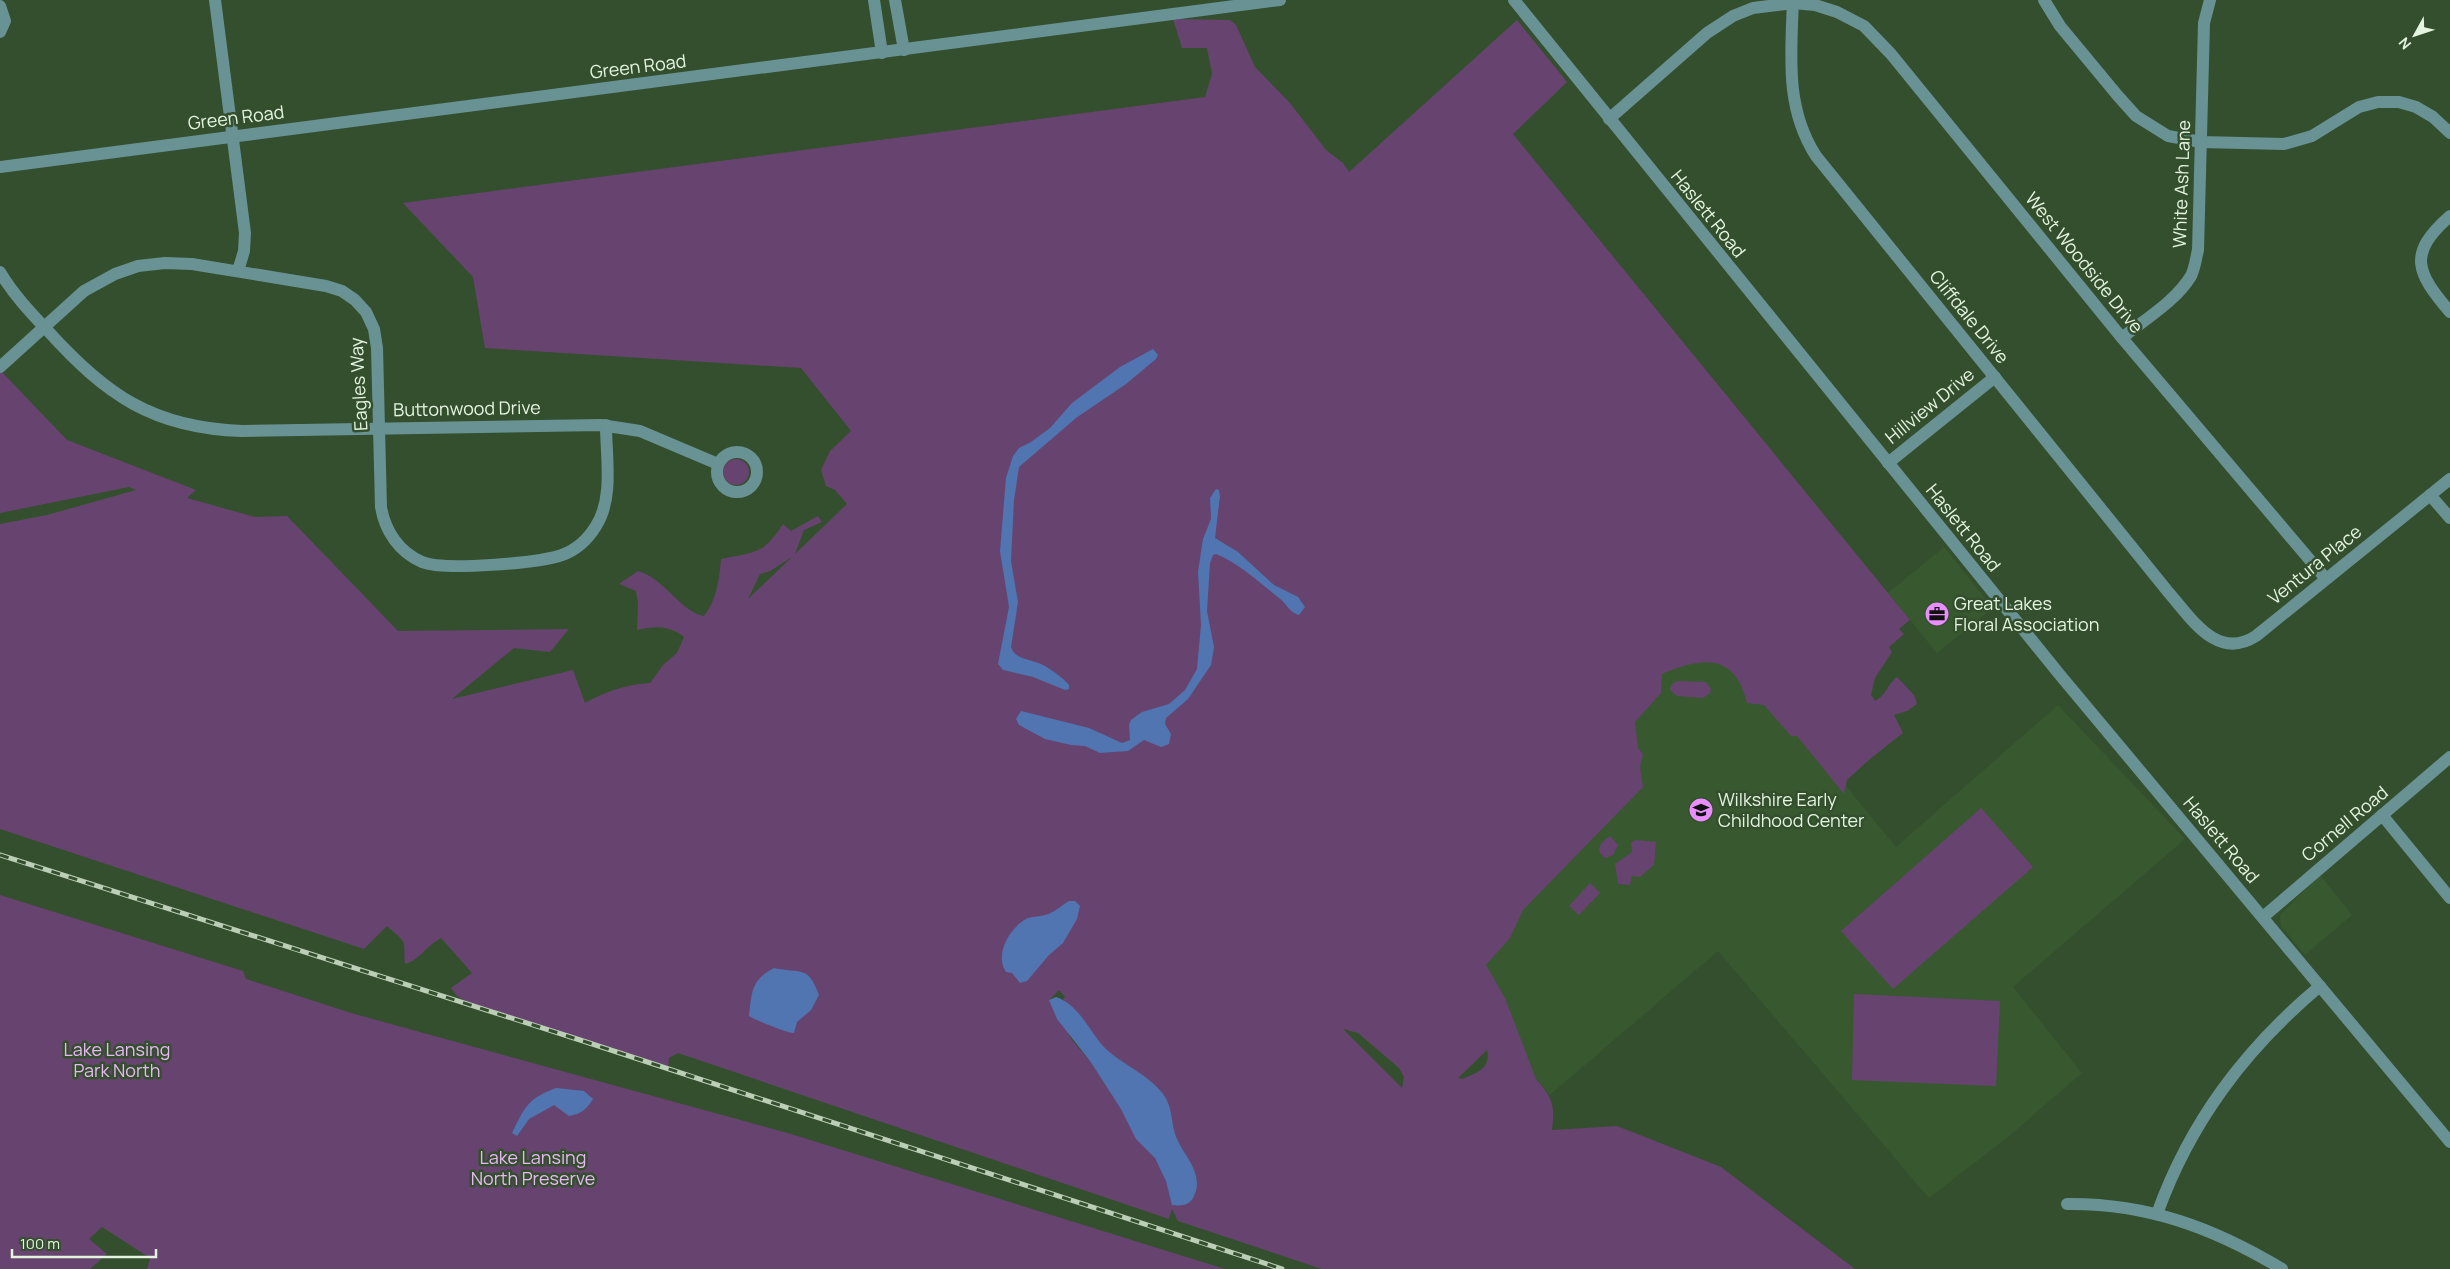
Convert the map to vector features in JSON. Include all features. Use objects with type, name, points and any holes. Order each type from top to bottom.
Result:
[{"type":"street","points":[[215,0],[245,233],[244,251],[238,271]]},
{"type":"street","points":[[874,0],[882,53]]},
{"type":"street","points":[[895,0],[904,50]]},
{"type":"street","name":"Green Road","points":[[0,167],[1280,0]]},
{"type":"street","name":"Haslett Road","points":[[1514,0],[1888,464],[2450,1142]]},
{"type":"street","points":[[2044,0],[2060,26],[2136,116],[2168,136],[2201,142],[2284,144],[2300,141],[2321,132],[2359,107],[2378,102],[2399,102],[2416,107],[2433,117],[2450,133]]},
{"type":"street","name":"White Ash Lane","points":[[2122,338],[2176,294],[2192,272],[2198,250],[2204,22],[2210,0]]},
{"type":"street","name":"West Woodside Drive","points":[[1609,120],[1720,24],[1744,11],[1793,1],[1816,5],[1847,16],[1872,33],[2122,338],[2326,579]]},
{"type":"street","name":"Cliffdale Drive","points":[[1793,1],[1794,101],[1801,128],[1808,143],[1824,166],[2169,593],[2197,624]]},
{"type":"street","points":[[0,6],[5,21],[0,32]]},
{"type":"street","points":[[2450,216],[2436,228],[2426,242],[2421,264],[2423,273],[2432,290],[2450,312]]},
{"type":"street","name":"Eagles Way","points":[[0,367],[84,291],[104,279],[126,270],[151,264],[179,263],[238,271],[326,286],[342,291],[361,306],[371,320],[376,339],[381,506],[388,531],[412,557],[429,564],[448,567],[554,557],[570,551],[585,541],[601,517],[606,499],[606,426]]},
{"type":"street","name":"Buttonwood Drive","points":[[0,272],[12,290],[83,368],[111,391],[142,409],[174,421],[225,430],[606,426],[640,432],[718,464]]},
{"type":"street","name":"Hillview Drive","points":[[1888,464],[1995,376]]},
{"type":"street","name":"Ventura Place","points":[[2197,624],[2219,642],[2239,644],[2256,636],[2450,478]]},
{"type":"street","points":[[2430,494],[2450,518]]},
{"type":"street","name":"Cornell Road","points":[[2263,917],[2450,757]]},
{"type":"street","points":[[2382,816],[2450,898]]},
{"type":"street","points":[[2157,1214],[2181,1156],[2214,1098],[2263,1038],[2320,986]]},
{"type":"street","points":[[2067,1204],[2102,1204],[2157,1214],[2224,1238],[2282,1269]]},
{"type":"shaded area","points":[[1944,547],[1993,608],[1937,653],[1888,593]]},
{"type":"shaded area","points":[[1721,634],[1896,847],[2058,705],[2185,839],[2013,987],[2082,1073],[2008,1137],[1929,1198],[1718,951],[1550,1095],[1501,1037],[1461,928],[1640,769],[1609,711],[1695,636]]},
{"type":"shaded area","points":[[2320,875],[2352,915],[2305,955],[2281,926],[2280,915]]},
{"type":"green space","points":[[1173,19],[1230,20],[1236,25],[1255,67],[1290,103],[1326,150],[1343,163],[1349,172],[1517,20],[1567,82],[1513,134],[1910,620],[1899,629],[1904,634],[1889,647],[1892,652],[1875,678],[1871,695],[1875,701],[1879,699],[1897,677],[1914,695],[1917,704],[1907,711],[1894,715],[1903,733],[1847,780],[1844,794],[1797,736],[1791,736],[1764,705],[1747,703],[1742,686],[1725,667],[1715,663],[1703,662],[1676,668],[1662,674],[1661,693],[1635,722],[1638,748],[1643,754],[1640,767],[1643,787],[1523,910],[1510,938],[1486,965],[1505,998],[1536,1079],[1552,1103],[1552,1130],[1617,1126],[1721,1167],[1855,1269],[1322,1269],[1178,1221],[1172,1209],[1169,1219],[678,1053],[669,1058],[668,1069],[476,1007],[457,996],[451,988],[472,973],[441,938],[415,959],[405,964],[403,942],[387,926],[364,949],[0,829],[0,524],[47,515],[136,490],[129,487],[0,513],[0,370],[67,440],[196,490],[187,498],[255,517],[287,516],[398,631],[569,629],[550,652],[514,648],[452,699],[573,670],[585,703],[616,689],[650,683],[664,664],[677,653],[684,637],[667,628],[637,630],[638,603],[636,591],[619,584],[638,571],[656,581],[688,609],[704,616],[715,596],[721,559],[750,553],[764,547],[783,524],[791,531],[818,516],[822,522],[804,530],[795,554],[847,504],[835,490],[826,486],[821,470],[830,451],[851,431],[801,368],[485,348],[473,277],[403,203],[1205,97],[1212,74],[1207,48],[1182,48]],"holes":[[[792,557],[748,599],[760,574],[770,571]],[[1059,990],[1065,997],[1063,999],[1113,1096],[1090,1061],[1072,1040],[1049,1000]],[[1343,1029],[1358,1033],[1399,1068],[1404,1077],[1402,1088]],[[1487,1050],[1487,1062],[1482,1069],[1473,1075],[1462,1079],[1458,1078]]]},
{"type":"green space","points":[[736,459],[745,463],[749,472],[745,481],[736,485],[727,481],[723,472],[727,463]]},
{"type":"green space","points":[[1677,681],[1706,682],[1711,689],[1710,693],[1703,698],[1677,696],[1670,690],[1671,685]]},
{"type":"green space","points":[[1981,808],[2033,867],[1893,989],[1841,931]]},
{"type":"green space","points":[[1610,836],[1618,845],[1613,855],[1606,858],[1599,850],[1601,844]]},
{"type":"green space","points":[[1635,840],[1656,842],[1654,865],[1640,877],[1632,876],[1630,885],[1618,884],[1615,864],[1632,852],[1631,843]]},
{"type":"green space","points":[[1590,883],[1600,893],[1579,915],[1569,906]]},
{"type":"green space","points":[[0,895],[243,971],[246,979],[351,1013],[791,1134],[1225,1269],[147,1269],[150,1258],[102,1227],[89,1239],[107,1254],[90,1269],[0,1269]]},
{"type":"green space","points":[[1854,994],[2000,1001],[1996,1086],[1852,1080]]},
{"type":"water","points":[[1153,349],[1158,355],[1156,359],[1126,384],[1076,418],[1019,467],[1014,500],[1011,561],[1018,602],[1011,647],[1019,657],[1041,664],[1056,673],[1069,685],[1069,689],[1065,690],[1033,677],[1003,670],[998,664],[1009,607],[1000,551],[1006,478],[1013,456],[1019,448],[1050,428],[1072,403],[1120,367]]},
{"type":"water","points":[[1216,489],[1219,490],[1220,496],[1215,538],[1238,552],[1274,585],[1298,597],[1305,607],[1299,615],[1241,568],[1225,558],[1216,554],[1213,555],[1210,563],[1207,611],[1214,647],[1211,665],[1188,699],[1166,718],[1165,724],[1171,734],[1169,744],[1161,747],[1144,740],[1128,751],[1100,753],[1085,746],[1045,739],[1019,725],[1016,719],[1021,711],[1089,728],[1122,743],[1130,740],[1129,725],[1131,720],[1142,712],[1169,704],[1185,690],[1197,669],[1201,625],[1198,572],[1203,539],[1211,519],[1210,498]]},
{"type":"water","points":[[1069,901],[1075,901],[1080,906],[1077,919],[1063,943],[1049,955],[1027,981],[1020,983],[1012,973],[1006,972],[1003,965],[1003,950],[1009,935],[1026,919],[1048,914]]},
{"type":"water","points":[[774,968],[807,974],[819,995],[811,1010],[797,1022],[794,1033],[771,1026],[749,1016],[752,993],[757,982]]},
{"type":"water","points":[[1056,997],[1064,1000],[1077,1011],[1103,1046],[1149,1080],[1166,1098],[1178,1142],[1195,1171],[1197,1179],[1194,1196],[1188,1204],[1172,1205],[1166,1181],[1155,1158],[1136,1139],[1121,1109],[1090,1061],[1057,1019],[1049,1000]]},
{"type":"water","points":[[556,1088],[584,1091],[593,1099],[583,1110],[569,1116],[554,1105],[529,1119],[517,1136],[512,1133],[528,1105],[539,1096]]},
{"type":"railway","points":[[0,855],[577,1039],[1282,1269]]},
{"type":"place","name":"Great Lakes Floral Association","points":[[1937,614]]},
{"type":"place","name":"Wilkshire Early Childhood Center","points":[[1701,810]]},
{"type":"park label","name":"Lake Lansing Park North","points":[[117,1060]]},
{"type":"park label","name":"Lake Lansing North Preserve","points":[[533,1168]]}]
